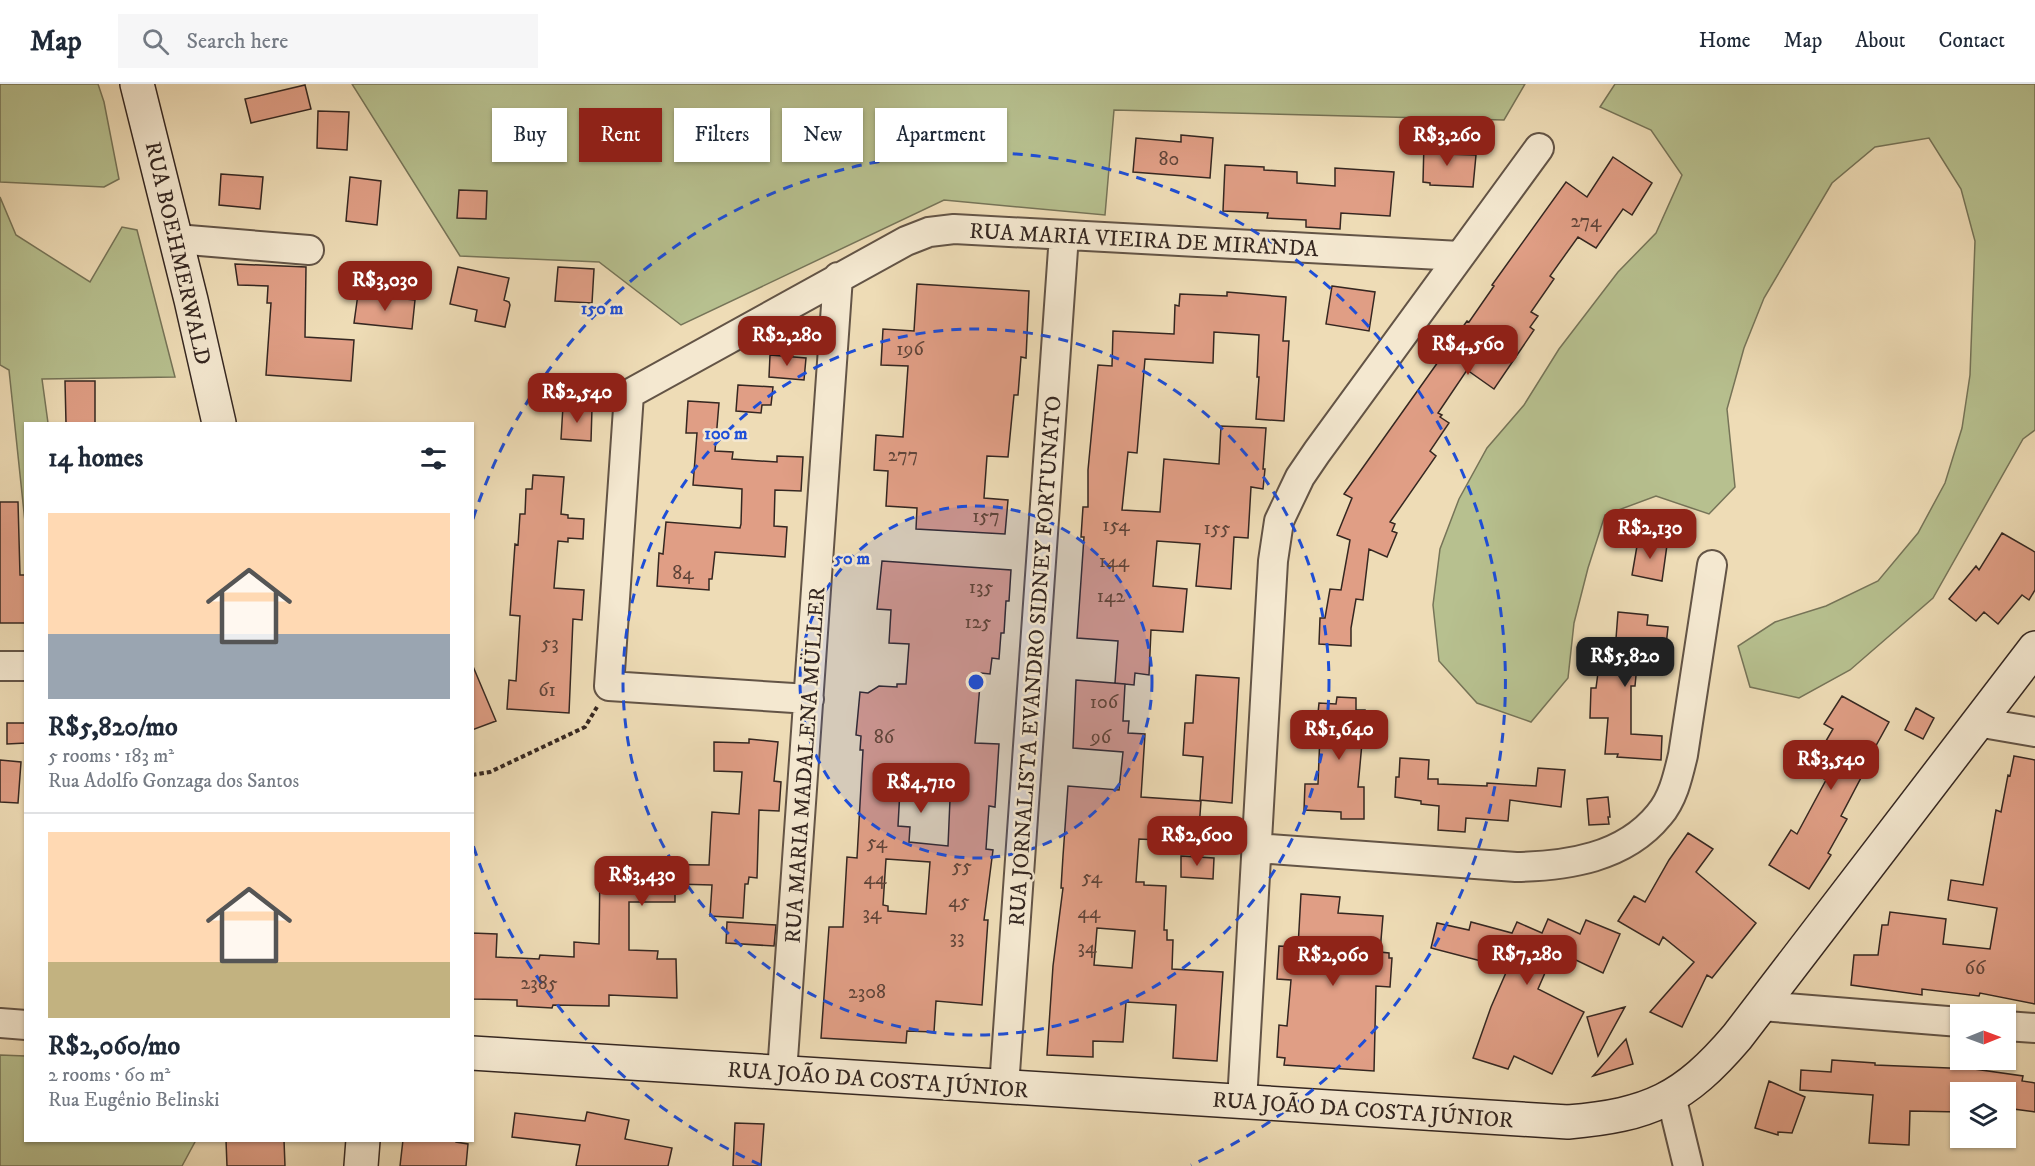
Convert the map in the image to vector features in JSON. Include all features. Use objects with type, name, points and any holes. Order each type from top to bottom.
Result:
[{"type":"main road","name":"RUA BOEHMERWALD","points":[[137,84],[219,422]]},
{"type":"main road","name":"RUA JOÃO DA COSTA JÚNIOR","points":[[474,1053],[1568,1122],[1604,1119],[1639,1111],[1692,1083],[1714,1063],[1761,1006],[2035,648]]},
{"type":"main road","points":[[362,1166],[363,1142]]},
{"type":"street","points":[[1242,1101],[1272,561],[1279,521],[1300,477],[1317,452],[1539,148]]},
{"type":"street","name":"RUA MARIA VIEIRA DE MIRANDA","points":[[609,686],[628,394],[906,242],[929,232],[954,229],[1460,256]]},
{"type":"street","name":"RUA JORNALISTA EVANDRO SIDNEY FORTUNATO","points":[[1004,1087],[1064,235]]},
{"type":"street","points":[[176,239],[309,250]]},
{"type":"street","name":"RUA MARIA MADALENA MÜLLER","points":[[782,1072],[838,278]]},
{"type":"street","points":[[1256,848],[1515,867],[1553,866],[1583,860],[1610,851],[1635,837],[1660,815],[1676,785],[1683,755],[1712,566]]},
{"type":"street","points":[[0,666],[24,666]]},
{"type":"street","points":[[609,686],[809,699]]},
{"type":"street","points":[[1977,722],[2035,732]]},
{"type":"street","points":[[1761,1006],[1950,1021]]},
{"type":"street","points":[[0,1023],[24,1025]]},
{"type":"street","points":[[2016,1027],[2035,1028]]},
{"type":"street","points":[[1671,1096],[1688,1166]]},
{"type":"path","points":[[474,775],[490,772],[585,727],[609,686]]},
{"type":"green space","points":[[0,84],[98,84],[104,102],[119,179],[104,187],[0,182]]},
{"type":"green space","points":[[352,84],[1525,84],[1504,120],[1114,110],[1105,215],[944,200],[681,325],[599,262],[460,256]]},
{"type":"green space","points":[[1615,84],[2035,84],[2035,430],[2023,439],[1933,598],[1850,670],[1799,698],[1750,687],[1738,646],[1775,622],[1826,606],[1878,581],[1918,533],[1945,483],[1962,428],[1970,375],[1975,241],[1961,189],[1929,138],[1875,147],[1832,183],[1764,298],[1744,348],[1727,409],[1735,487],[1709,514],[1656,496],[1605,515],[1574,623],[1568,678],[1531,722],[1477,703],[1439,661],[1433,605],[1440,549],[1459,499],[1487,448],[1524,405],[1559,349],[1618,272],[1656,233],[1682,175],[1651,130],[1600,107]]},
{"type":"green space","points":[[0,197],[16,235],[90,282],[122,227],[137,230],[175,377],[42,379],[48,422],[24,422],[24,512],[9,370],[0,365]]},
{"type":"green space","points":[[0,1055],[24,1056],[24,1142],[195,1142],[182,1166],[0,1166]]},
{"type":"building","points":[[305,85],[311,109],[251,123],[245,99]]},
{"type":"building","points":[[318,111],[349,112],[347,150],[317,148]]},
{"type":"building","points":[[1181,135],[1213,138],[1210,178],[1133,172],[1136,138],[1181,142]]},
{"type":"building","points":[[1424,142],[1445,143],[1444,154],[1476,155],[1473,187],[1430,185],[1430,183],[1423,182]]},
{"type":"building","points":[[1613,157],[1652,183],[1632,215],[1623,209],[1596,248],[1578,237],[1550,276],[1554,279],[1531,312],[1538,316],[1530,327],[1534,330],[1494,389],[1467,370],[1438,413],[1449,423],[1430,451],[1436,456],[1390,522],[1395,524],[1392,531],[1397,533],[1387,557],[1369,549],[1363,600],[1356,599],[1351,628],[1351,646],[1319,644],[1320,618],[1325,618],[1330,589],[1341,590],[1350,540],[1337,535],[1352,498],[1344,494],[1467,321],[1469,322],[1494,286],[1492,285],[1566,182],[1587,197]]},
{"type":"building","points":[[1225,165],[1297,172],[1297,183],[1335,186],[1335,168],[1394,172],[1390,216],[1341,213],[1340,229],[1306,227],[1306,220],[1267,218],[1268,213],[1223,211]]},
{"type":"building","points":[[221,174],[263,177],[260,209],[219,205]]},
{"type":"building","points":[[350,177],[381,181],[377,225],[346,221]]},
{"type":"building","points":[[459,190],[487,191],[486,219],[457,218]]},
{"type":"building","points":[[235,264],[306,267],[305,337],[354,340],[351,381],[266,375],[271,303],[267,303],[268,286],[238,285]]},
{"type":"building","points":[[458,267],[509,278],[504,300],[510,305],[505,327],[475,321],[477,310],[450,304]]},
{"type":"building","points":[[558,267],[594,269],[592,303],[555,301]]},
{"type":"building","points":[[917,284],[1029,291],[1026,358],[1021,357],[1018,395],[1014,395],[1008,457],[987,456],[984,498],[1008,500],[1005,534],[916,529],[917,508],[886,506],[888,471],[874,470],[876,435],[903,437],[908,366],[881,365],[883,329],[914,331]]},
{"type":"building","points":[[1332,286],[1375,292],[1369,331],[1326,324]]},
{"type":"building","points":[[1227,292],[1286,297],[1283,341],[1289,341],[1284,421],[1256,419],[1259,335],[1214,332],[1213,363],[1145,359],[1137,453],[1128,452],[1122,510],[1160,512],[1164,459],[1219,464],[1221,426],[1266,428],[1263,469],[1265,469],[1263,489],[1251,487],[1248,538],[1234,537],[1231,589],[1196,586],[1200,544],[1157,541],[1153,586],[1187,589],[1183,632],[1151,630],[1149,675],[1135,673],[1134,685],[1115,683],[1118,641],[1077,638],[1084,537],[1081,537],[1083,507],[1088,507],[1088,470],[1098,365],[1112,366],[1113,331],[1174,334],[1175,305],[1179,306],[1180,294],[1227,296]]},
{"type":"building","points":[[358,294],[415,300],[412,329],[354,323]]},
{"type":"building","points":[[770,355],[806,358],[804,380],[769,377]]},
{"type":"building","points":[[65,381],[95,381],[95,422],[66,422]]},
{"type":"building","points":[[738,385],[773,387],[771,405],[762,405],[761,413],[736,411]]},
{"type":"building","points":[[688,401],[719,403],[715,451],[733,452],[732,459],[777,462],[777,456],[803,457],[801,491],[775,490],[774,526],[787,527],[785,557],[715,552],[709,590],[657,586],[659,553],[663,554],[666,522],[740,528],[741,524],[742,489],[693,485],[697,433],[686,433]]},
{"type":"building","points":[[563,406],[592,408],[591,441],[561,439]]},
{"type":"building","points":[[533,475],[564,477],[561,514],[568,515],[568,518],[584,519],[583,539],[568,538],[568,542],[558,541],[554,588],[584,590],[582,620],[573,619],[569,713],[507,709],[509,680],[516,681],[520,616],[510,615],[515,544],[518,545],[520,514],[525,514],[526,489],[532,489]]},
{"type":"building","points":[[0,502],[18,502],[20,575],[24,575],[24,623],[0,623]]},
{"type":"building","points":[[2002,533],[2035,552],[2035,590],[2029,600],[2022,595],[1998,624],[1984,612],[1976,621],[1949,599],[1976,566],[1979,570]]},
{"type":"building","points":[[1638,540],[1667,545],[1662,581],[1632,575]]},
{"type":"building","points":[[882,561],[1011,570],[1009,601],[1006,601],[1004,633],[1001,633],[999,659],[992,658],[990,674],[981,673],[975,743],[999,744],[995,807],[989,806],[986,849],[993,850],[984,920],[988,920],[982,1005],[936,1001],[934,1032],[907,1031],[906,1043],[821,1038],[829,927],[843,927],[847,857],[857,858],[863,750],[860,750],[861,736],[856,735],[860,692],[868,693],[879,686],[897,687],[897,684],[906,684],[909,644],[889,643],[891,610],[877,609]],"holes":[[[901,772],[951,776],[948,846],[909,842],[910,827],[898,826]],[[886,859],[930,862],[926,914],[888,911],[888,906],[883,905]]]},
{"type":"building","points":[[1618,612],[1648,615],[1647,625],[1668,627],[1666,646],[1639,644],[1635,686],[1631,686],[1631,734],[1662,736],[1661,760],[1605,754],[1608,718],[1590,718],[1591,688],[1596,688],[1601,650],[1615,652]]},
{"type":"building","points":[[474,669],[496,721],[474,729]]},
{"type":"building","points":[[1196,675],[1239,678],[1232,803],[1200,800],[1203,757],[1183,755],[1185,723],[1193,723]]},
{"type":"building","points":[[1076,680],[1125,684],[1123,721],[1129,721],[1128,733],[1145,734],[1141,797],[1201,801],[1198,842],[1139,839],[1136,882],[1144,882],[1144,885],[1166,886],[1164,930],[1167,930],[1167,940],[1173,940],[1172,969],[1223,972],[1217,1061],[1173,1058],[1176,1005],[1126,1002],[1123,1042],[1093,1041],[1093,1057],[1047,1055],[1053,966],[1063,888],[1061,888],[1068,786],[1119,790],[1123,752],[1073,748]],"holes":[[[1097,928],[1135,931],[1132,968],[1094,965]]]},
{"type":"building","points":[[1842,696],[1889,722],[1841,816],[1847,819],[1828,853],[1831,855],[1809,889],[1769,865],[1791,830],[1797,834],[1826,780],[1809,770],[1833,729],[1824,724]]},
{"type":"building","points":[[1337,697],[1356,698],[1356,710],[1365,710],[1358,787],[1364,787],[1364,819],[1341,819],[1341,812],[1304,810],[1305,784],[1318,784],[1320,734],[1316,734],[1319,703],[1336,704]]},
{"type":"building","points":[[1916,708],[1934,718],[1923,739],[1905,730]]},
{"type":"building","points":[[7,723],[24,723],[24,743],[7,744]]},
{"type":"building","points":[[749,739],[778,742],[774,781],[781,782],[779,811],[759,810],[757,878],[749,877],[748,884],[745,884],[743,918],[710,916],[712,885],[675,884],[675,902],[629,902],[629,950],[658,951],[657,959],[676,959],[677,998],[609,995],[609,1006],[553,1005],[552,1008],[517,1006],[517,1000],[474,999],[474,933],[497,934],[496,957],[539,959],[540,955],[574,957],[574,942],[599,944],[600,866],[709,865],[712,812],[739,814],[742,772],[714,771],[714,742],[749,743]]},
{"type":"building","points":[[2014,756],[2035,760],[2035,1004],[1980,993],[1979,996],[1922,989],[1922,995],[1851,985],[1854,955],[1878,955],[1882,925],[1888,925],[1890,912],[1946,919],[1943,944],[1990,949],[1997,908],[1948,900],[1951,880],[1983,885],[1996,810],[2001,812]]},
{"type":"building","points":[[1400,758],[1429,760],[1428,779],[1438,779],[1438,784],[1487,786],[1487,783],[1536,786],[1538,768],[1565,770],[1561,807],[1510,800],[1508,821],[1466,818],[1465,832],[1438,830],[1439,806],[1395,797]]},
{"type":"building","points":[[0,760],[21,762],[18,803],[0,802]]},
{"type":"building","points":[[1608,797],[1609,824],[1589,825],[1587,799]]},
{"type":"building","points":[[1688,833],[1713,849],[1696,872],[1756,923],[1712,978],[1707,975],[1682,1027],[1650,1012],[1694,962],[1663,937],[1659,945],[1618,921],[1634,896],[1645,902],[1669,860]]},
{"type":"building","points":[[1181,856],[1214,858],[1213,879],[1181,877]]},
{"type":"building","points":[[1301,894],[1340,897],[1338,913],[1383,916],[1380,952],[1389,953],[1389,958],[1392,958],[1390,987],[1376,986],[1374,1071],[1284,1065],[1285,1058],[1277,1057],[1279,1025],[1287,1026],[1291,980],[1277,979],[1279,946],[1298,947]]},
{"type":"building","points":[[1548,919],[1580,934],[1586,920],[1620,934],[1603,973],[1555,950],[1538,989],[1584,1012],[1552,1074],[1514,1056],[1508,1069],[1473,1058],[1508,968],[1431,948],[1437,923],[1469,930],[1471,922],[1512,933],[1517,922],[1542,933]]},
{"type":"building","points":[[727,922],[776,925],[774,946],[726,943]]},
{"type":"building","points":[[1625,1007],[1598,1056],[1587,1017]]},
{"type":"building","points":[[1626,1039],[1633,1064],[1593,1076]]},
{"type":"building","points":[[1832,1060],[1875,1063],[1875,1065],[1981,1070],[2023,1076],[2022,1081],[2035,1083],[2035,1112],[2016,1109],[2016,1082],[1950,1082],[1950,1112],[1910,1111],[1909,1145],[1869,1143],[1873,1095],[1800,1090],[1801,1070],[1831,1072]]},
{"type":"building","points":[[1769,1081],[1805,1097],[1792,1133],[1778,1132],[1778,1135],[1755,1128]]},
{"type":"building","points":[[587,1112],[629,1120],[625,1139],[672,1148],[668,1166],[576,1166],[580,1145],[512,1137],[515,1113],[585,1121]]},
{"type":"building","points":[[735,1123],[764,1124],[761,1166],[733,1166]]},
{"type":"building","points":[[226,1142],[284,1142],[285,1166],[227,1166]]},
{"type":"building","points":[[403,1142],[468,1144],[466,1166],[400,1166]]}]
